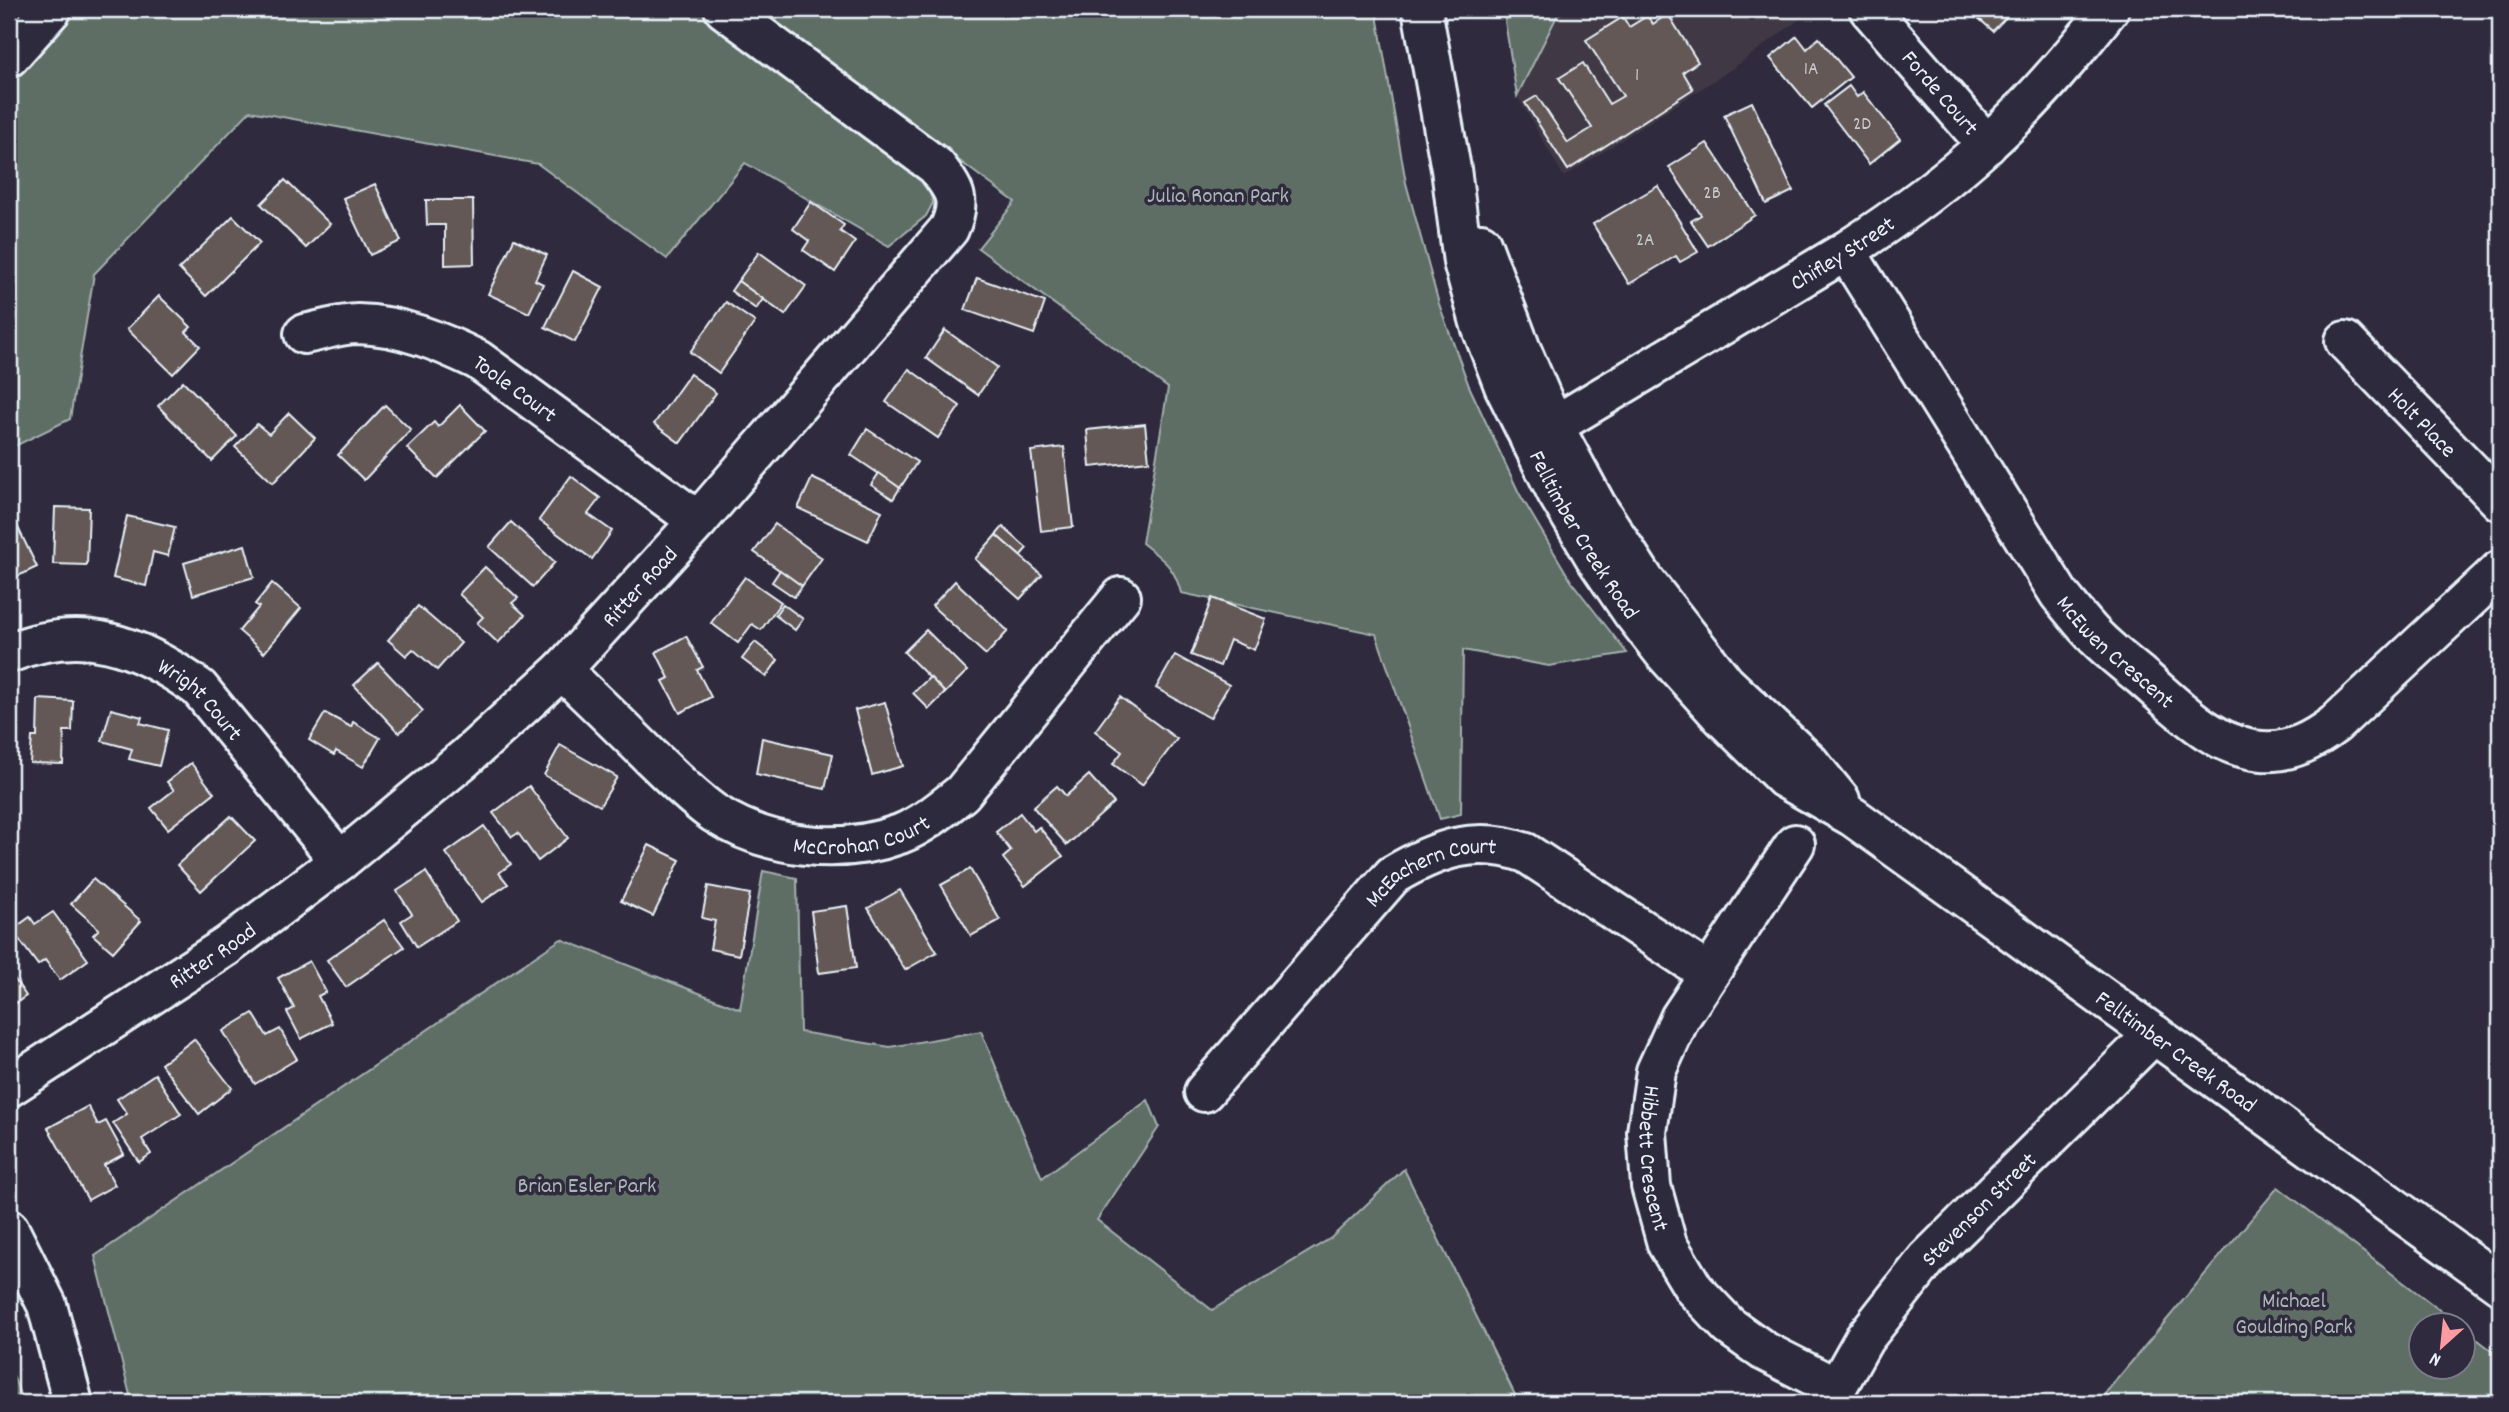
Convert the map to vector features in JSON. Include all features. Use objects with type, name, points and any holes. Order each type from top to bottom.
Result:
[{"type":"street","points":[[9,57],[52,9]]},
{"type":"street","name":"Ritter Road","points":[[9,1087],[227,946],[340,861],[465,758],[562,670],[698,521],[949,229],[957,211],[954,189],[936,166],[724,9]]},
{"type":"street","name":"Felltimber Creek Road","points":[[1422,9],[1451,169],[1463,262],[1481,327],[1504,386],[1542,433],[1610,527],[1645,581],[1725,683],[1810,762],[1853,817],[2500,1284]]},
{"type":"street","name":"Forde Court","points":[[1869,9],[1987,145]]},
{"type":"street","name":"Chifley Street","points":[[1542,433],[1846,251],[1893,220],[1987,145],[2048,83],[2109,9]]},
{"type":"street","name":"McEwen Crescent","points":[[1846,251],[2059,594],[2091,633],[2129,666],[2210,732],[2235,745],[2262,751],[2288,750],[2312,741],[2335,724],[2500,570]]},
{"type":"street","name":"Toole Court","points":[[304,334],[356,324],[393,328],[443,343],[478,360],[698,521]]},
{"type":"street","name":"Holt Place","points":[[2345,341],[2500,501]]},
{"type":"street","name":"McCrohan Court","points":[[562,670],[681,786],[715,813],[750,831],[788,842],[828,847],[868,843],[901,833],[932,817],[962,793],[1121,597]]},
{"type":"street","name":"Wright Court","points":[[9,653],[27,645],[53,639],[83,638],[111,641],[142,652],[174,670],[199,688],[340,861]]},
{"type":"street","name":"Hibbett Crescent","points":[[1795,844],[1680,1018],[1656,1071],[1647,1132],[1651,1186],[1667,1244],[1694,1289],[1729,1326],[1831,1395]]},
{"type":"street","name":"McEachern Court","points":[[1204,1092],[1393,875],[1419,859],[1444,849],[1494,845],[1526,853],[1708,973]]},
{"type":"street","name":"Stevenson Street","points":[[1831,1395],[1864,1339],[1927,1259],[2154,1034]]},
{"type":"street","points":[[9,1229],[47,1306],[73,1403]]},
{"type":"shaded area","points":[[1574,9],[1804,9],[1808,13],[1732,69],[1564,177],[1517,96],[1558,14]]},
{"type":"green space","points":[[9,9],[699,9],[915,169],[927,182],[933,203],[926,216],[889,246],[745,163],[667,259],[538,164],[250,111],[94,274],[70,419],[9,449]]},
{"type":"green space","name":"Julia Ronan Park","points":[[754,9],[1376,9],[1406,183],[1439,304],[1469,386],[1519,493],[1571,581],[1627,653],[1549,666],[1463,650],[1461,814],[1440,819],[1376,634],[1181,593],[1171,569],[1142,543],[1168,388],[978,248],[1015,202]]},
{"type":"green space","points":[[1503,9],[1574,9],[1558,14],[1517,96]]},
{"type":"green space","name":"Brian Esler Park","points":[[763,871],[797,878],[800,1032],[890,1047],[981,1031],[1042,1178],[1148,1100],[1159,1127],[1097,1220],[1212,1310],[1331,1238],[1404,1169],[1519,1403],[132,1403],[95,1256],[561,939],[740,1009]]},
{"type":"green space","name":"Michael Goulding Park","points":[[2278,1187],[2440,1310],[2408,1310],[2408,1380],[2478,1380],[2478,1340],[2500,1357],[2500,1403],[2097,1403]]},
{"type":"green space","points":[[9,1364],[23,1403],[9,1403]]},
{"type":"water","points":[[1062,9],[1163,9],[1112,14]]},
{"type":"building","points":[[1968,9],[2014,9],[1993,31]]},
{"type":"building","points":[[1668,14],[1698,62],[1683,72],[1693,89],[1568,170],[1525,103],[1537,96],[1568,143],[1592,128],[1559,78],[1583,63],[1609,104],[1623,96],[1586,40],[1623,17],[1629,27],[1647,16],[1653,24]]},
{"type":"building","points":[[1797,36],[1807,49],[1819,38],[1851,77],[1812,108],[1770,58]]},
{"type":"building","points":[[1849,86],[1857,97],[1863,92],[1900,139],[1869,164],[1824,105]]},
{"type":"building","points":[[1752,102],[1793,191],[1766,204],[1724,115]]},
{"type":"building","points":[[1707,143],[1755,215],[1708,246],[1691,221],[1701,215],[1669,167]]},
{"type":"building","points":[[285,180],[330,224],[306,248],[261,204]]},
{"type":"building","points":[[375,184],[401,241],[370,255],[343,198]]},
{"type":"building","points":[[1658,186],[1698,252],[1680,262],[1676,256],[1629,284],[1593,224]]},
{"type":"building","points":[[426,200],[473,200],[474,264],[445,265],[445,225],[427,225]]},
{"type":"building","points":[[811,202],[844,225],[840,231],[855,242],[835,272],[803,250],[809,241],[793,229]]},
{"type":"building","points":[[233,216],[260,243],[206,296],[179,269]]},
{"type":"building","points":[[514,239],[547,255],[535,280],[543,284],[529,313],[488,294]]},
{"type":"building","points":[[759,252],[806,286],[785,315],[738,281]]},
{"type":"building","points":[[573,271],[603,287],[575,342],[545,327]]},
{"type":"building","points":[[977,278],[1045,302],[1034,334],[965,310]]},
{"type":"building","points":[[738,281],[763,299],[756,309],[731,291]]},
{"type":"building","points":[[159,296],[191,327],[186,332],[200,346],[173,374],[127,329]]},
{"type":"building","points":[[726,302],[755,322],[719,373],[690,352]]},
{"type":"building","points":[[945,330],[997,367],[978,395],[926,358]]},
{"type":"building","points":[[909,369],[960,406],[938,438],[886,402]]},
{"type":"building","points":[[690,374],[716,393],[680,443],[654,424]]},
{"type":"building","points":[[183,381],[237,436],[212,461],[158,406]]},
{"type":"building","points":[[385,405],[411,430],[364,480],[338,455]]},
{"type":"building","points":[[460,405],[485,431],[437,478],[407,448],[434,422],[438,427]]},
{"type":"building","points":[[289,413],[315,438],[273,483],[235,447],[257,424],[269,434]]},
{"type":"building","points":[[1145,424],[1149,461],[1090,467],[1087,430]]},
{"type":"building","points":[[867,429],[917,462],[900,488],[851,455]]},
{"type":"building","points":[[1064,447],[1073,527],[1041,531],[1031,451]]},
{"type":"building","points":[[879,473],[900,488],[893,499],[871,485]]},
{"type":"building","points":[[571,476],[600,498],[588,514],[612,531],[592,559],[539,520]]},
{"type":"building","points":[[812,478],[882,511],[868,541],[798,508]]},
{"type":"building","points":[[55,507],[89,508],[87,565],[53,564]]},
{"type":"building","points":[[10,511],[37,567],[16,577],[9,562]]},
{"type":"building","points":[[127,516],[175,527],[168,556],[153,552],[146,586],[113,578]]},
{"type":"building","points":[[511,522],[555,562],[533,587],[489,547]]},
{"type":"building","points":[[775,524],[822,558],[802,586],[754,552]]},
{"type":"building","points":[[1003,527],[1027,548],[1020,556],[996,535]]},
{"type":"building","points":[[996,535],[1042,575],[1020,599],[975,559]]},
{"type":"building","points":[[245,545],[254,577],[193,595],[184,563]]},
{"type":"building","points":[[485,567],[518,598],[512,603],[525,615],[498,643],[477,623],[483,617],[459,594]]},
{"type":"building","points":[[780,570],[802,586],[794,597],[772,582]]},
{"type":"building","points":[[745,577],[781,602],[761,630],[752,624],[738,643],[711,623]]},
{"type":"building","points":[[955,581],[1008,631],[986,655],[932,606]]},
{"type":"building","points":[[272,583],[301,608],[264,653],[239,631],[259,607],[255,604]]},
{"type":"building","points":[[1212,598],[1266,619],[1254,650],[1230,640],[1220,666],[1191,655]]},
{"type":"building","points":[[783,604],[803,619],[795,630],[775,615]]},
{"type":"building","points":[[418,606],[461,643],[437,670],[413,649],[406,656],[388,640]]},
{"type":"building","points":[[926,630],[967,671],[945,693],[904,652]]},
{"type":"building","points":[[686,636],[703,667],[697,670],[711,697],[680,713],[663,681],[669,678],[656,652]]},
{"type":"building","points":[[755,642],[778,660],[766,677],[742,659]]},
{"type":"building","points":[[1175,655],[1229,685],[1210,718],[1156,688]]},
{"type":"building","points":[[378,663],[423,711],[399,733],[354,685]]},
{"type":"building","points":[[930,677],[945,693],[929,709],[913,693]]},
{"type":"building","points":[[1120,697],[1177,739],[1142,785],[1113,764],[1122,752],[1095,731]]},
{"type":"building","points":[[38,699],[73,701],[72,731],[64,731],[63,764],[30,763],[32,737],[37,737]]},
{"type":"building","points":[[885,702],[903,766],[872,775],[855,710]]},
{"type":"building","points":[[111,709],[142,717],[140,723],[168,730],[159,766],[129,759],[132,749],[102,741]]},
{"type":"building","points":[[325,713],[351,727],[353,722],[380,738],[363,767],[336,751],[334,755],[309,740]]},
{"type":"building","points":[[762,738],[833,754],[825,789],[756,774]]},
{"type":"building","points":[[560,745],[617,777],[600,806],[544,775]]},
{"type":"building","points":[[191,763],[214,793],[168,829],[151,808],[174,790],[167,782]]},
{"type":"building","points":[[1089,775],[1114,803],[1067,845],[1033,807],[1057,786],[1066,796]]},
{"type":"building","points":[[529,786],[568,838],[538,861],[518,833],[512,837],[493,813]]},
{"type":"building","points":[[1020,813],[1034,831],[1039,827],[1063,856],[1025,886],[1003,858],[1011,851],[996,832]]},
{"type":"building","points":[[231,816],[255,841],[201,891],[177,865]]},
{"type":"building","points":[[484,826],[511,864],[499,873],[508,884],[482,902],[446,853]]},
{"type":"building","points":[[649,845],[680,860],[653,916],[621,901]]},
{"type":"building","points":[[970,869],[1000,920],[971,936],[941,885]]},
{"type":"building","points":[[426,872],[457,921],[417,947],[401,921],[412,914],[397,891]]},
{"type":"building","points":[[93,879],[141,921],[113,952],[93,935],[99,929],[71,904]]},
{"type":"building","points":[[708,886],[750,894],[739,955],[710,949],[715,921],[702,918]]},
{"type":"building","points":[[900,890],[937,952],[905,970],[868,908]]},
{"type":"building","points":[[847,906],[856,968],[819,973],[811,911]]},
{"type":"building","points":[[53,912],[88,960],[60,980],[45,960],[38,965],[12,930],[30,917],[35,924]]},
{"type":"building","points":[[384,920],[404,947],[346,987],[327,960]]},
{"type":"building","points":[[309,961],[326,992],[318,996],[332,1023],[301,1039],[287,1012],[294,1008],[278,978]]},
{"type":"building","points":[[9,971],[26,996],[9,1008]]},
{"type":"building","points":[[253,1013],[267,1036],[280,1029],[297,1059],[255,1084],[223,1031]]},
{"type":"building","points":[[194,1039],[232,1088],[199,1114],[161,1064]]},
{"type":"building","points":[[155,1074],[181,1114],[142,1139],[151,1154],[139,1162],[113,1123],[127,1114],[117,1099]]},
{"type":"building","points":[[88,1106],[98,1125],[106,1121],[124,1154],[104,1165],[115,1185],[88,1200],[48,1128]]}]
